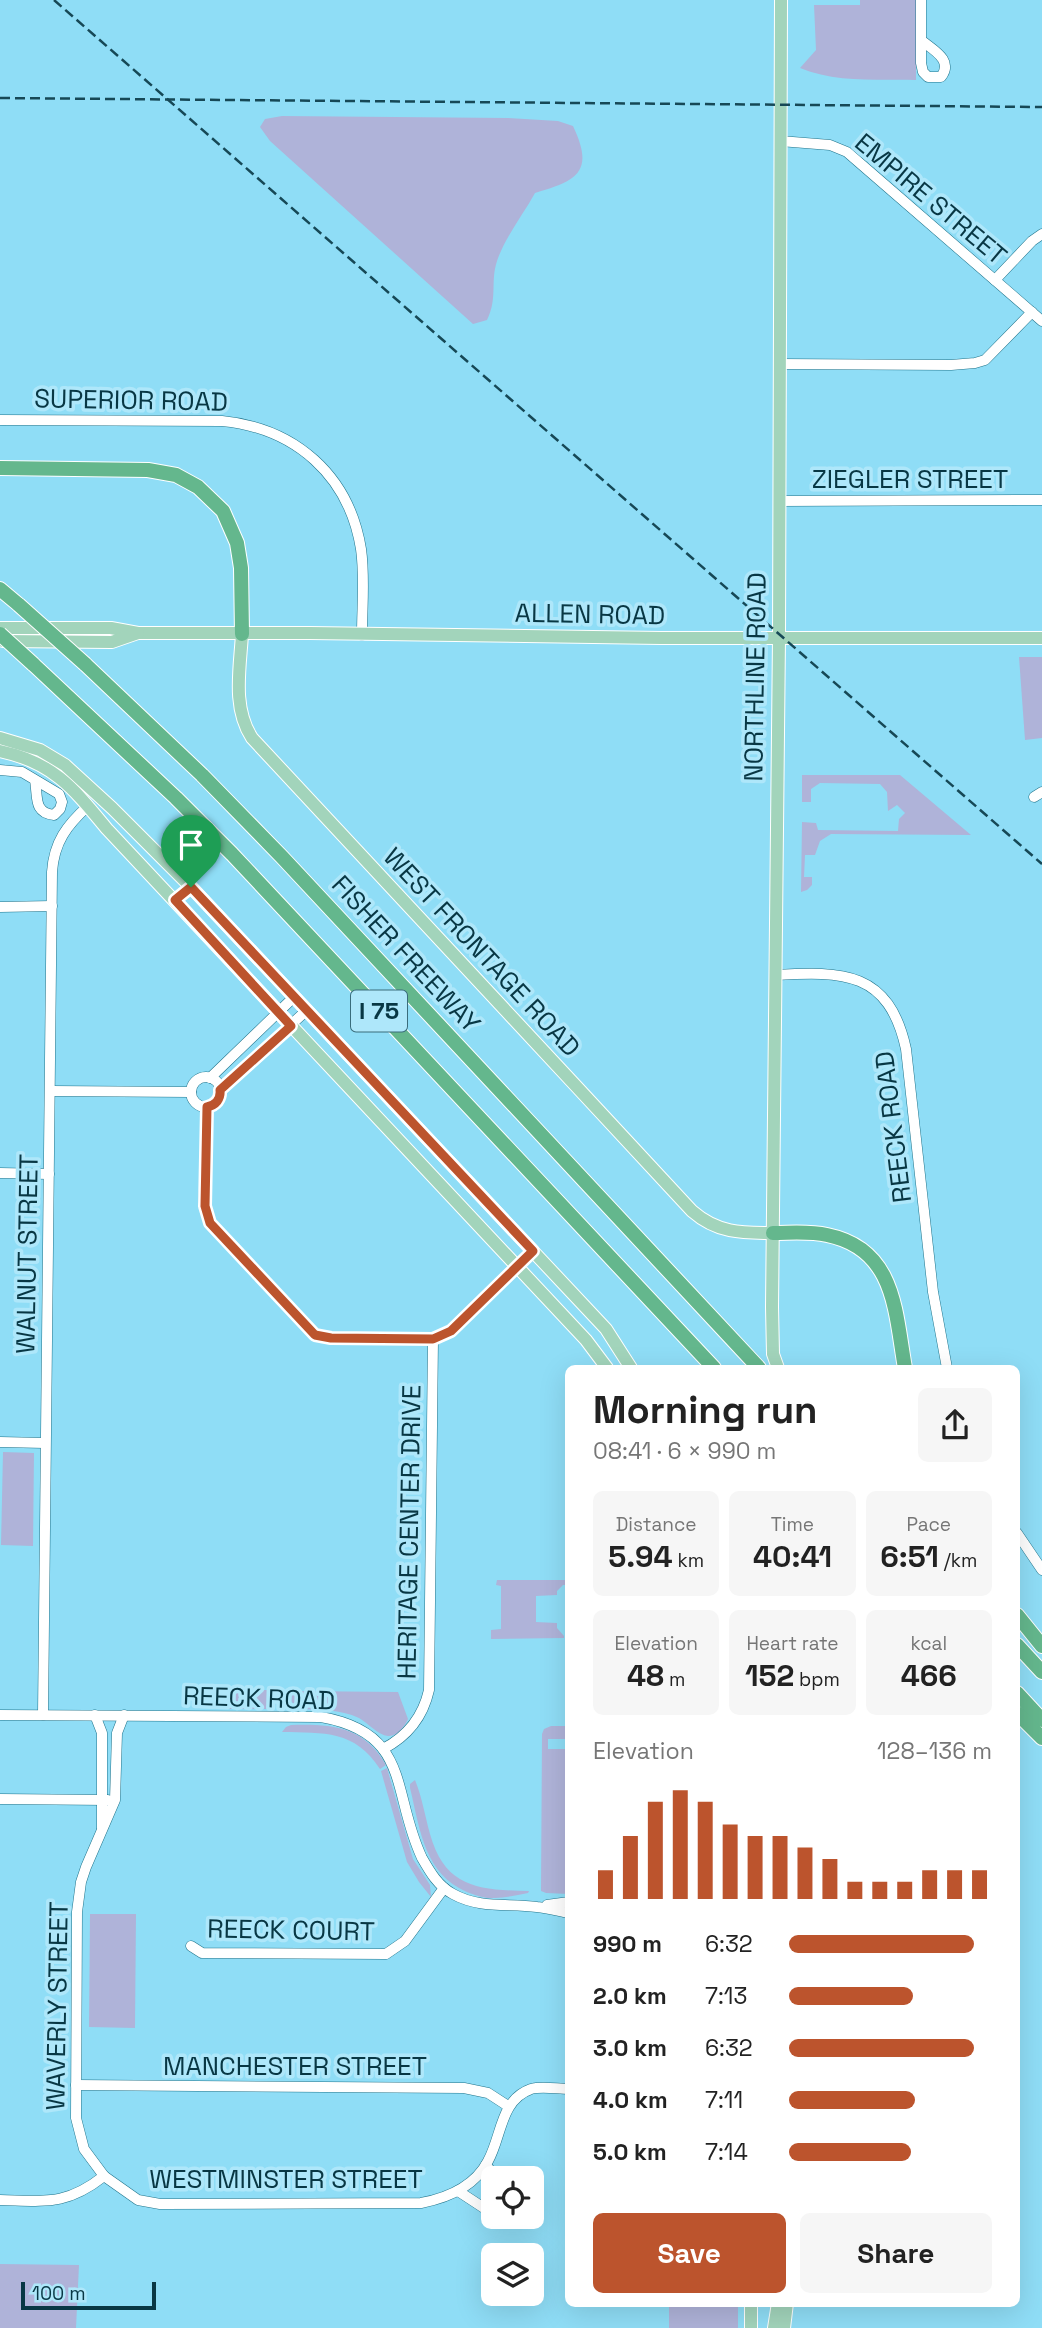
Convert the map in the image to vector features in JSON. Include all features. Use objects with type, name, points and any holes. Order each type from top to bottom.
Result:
[{"type":"highway","points":[[0,468],[157,471],[184,479],[198,487],[223,511],[237,542],[241,568],[242,634]]},
{"type":"highway","name":"FISHER FREEWAY","points":[[0,589],[85,664],[202,775],[282,857],[757,1365]]},
{"type":"highway","name":"I 75","points":[[0,634],[138,761],[232,854],[711,1365]]},
{"type":"highway","points":[[773,1233],[812,1233],[840,1238],[863,1250],[874,1260],[888,1282],[904,1365]]},
{"type":"highway","points":[[1020,1619],[1042,1646]]},
{"type":"highway","points":[[1020,1647],[1042,1672]]},
{"type":"highway","points":[[1020,1696],[1042,1720]]},
{"type":"highway","points":[[1020,1716],[1042,1738]]},
{"type":"main road","name":"NORTHLINE ROAD","points":[[770,1365],[773,1354],[779,637],[781,0]]},
{"type":"main road","name":"ALLEN ROAD","points":[[0,628],[111,628],[138,633],[242,634],[1042,638]]},
{"type":"main road","name":"ALLEN ROAD","points":[[0,641],[111,642],[138,633]]},
{"type":"main road","name":"WEST FRONTAGE ROAD","points":[[242,634],[239,704],[243,722],[252,738],[692,1211],[706,1222],[730,1232],[773,1233]]},
{"type":"main road","points":[[0,737],[40,750],[65,765],[112,808],[191,887],[487,1200],[606,1329],[629,1365]]},
{"type":"main road","points":[[0,751],[23,756],[68,783],[291,1026],[586,1340],[605,1365]]},
{"type":"main road","points":[[175,900],[191,887]]},
{"type":"main road","points":[[213,942],[214,932],[219,928],[229,927]]},
{"type":"main road","points":[[249,980],[259,979],[267,968]]},
{"type":"main road","points":[[394,1136],[397,1123],[412,1121]]},
{"type":"main road","points":[[430,1173],[445,1178],[479,1213],[485,1210],[487,1200]]},
{"type":"main road","points":[[615,1365],[622,1361],[623,1353]]},
{"type":"main road","name":"NORTHLINE ROAD","points":[[773,1354],[777,1365]]},
{"type":"main road","points":[[751,2307],[751,2328]]},
{"type":"main road","points":[[774,2328],[777,2307]]},
{"type":"main road","points":[[784,2328],[787,2307]]},
{"type":"street","points":[[921,0],[921,40]]},
{"type":"street","name":"EMPIRE STREET","points":[[780,141],[830,145],[847,152],[1042,321]]},
{"type":"street","points":[[995,280],[1042,234]]},
{"type":"street","points":[[779,364],[975,363],[990,356],[1032,312]]},
{"type":"street","name":"SUPERIOR ROAD","points":[[0,420],[222,421],[253,426],[293,443],[324,469],[341,491],[353,516],[363,565],[362,635]]},
{"type":"street","name":"ZIEGLER STREET","points":[[779,500],[1042,500]]},
{"type":"street","points":[[0,770],[22,772],[35,780]]},
{"type":"street","name":"WALNUT STREET","points":[[43,1715],[52,872],[55,850],[64,831],[88,806]]},
{"type":"street","points":[[0,907],[52,906]]},
{"type":"street","name":"REECK ROAD","points":[[775,975],[827,972],[852,978],[876,992],[897,1017],[906,1049],[933,1292],[946,1365]]},
{"type":"street","points":[[210,1078],[219,1085],[220,1090],[219,1099],[207,1107],[194,1102],[191,1092],[197,1080],[210,1078],[294,997]]},
{"type":"street","points":[[220,1090],[307,1010]]},
{"type":"street","points":[[51,1091],[191,1092]]},
{"type":"street","points":[[207,1107],[205,1206],[210,1223],[315,1335],[331,1338],[433,1339],[451,1331],[533,1251]]},
{"type":"street","points":[[0,1173],[49,1174]]},
{"type":"street","name":"HERITAGE CENTER DRIVE","points":[[383,1749],[397,1741],[413,1726],[424,1709],[429,1690],[433,1339]]},
{"type":"street","points":[[0,1442],[46,1443]]},
{"type":"street","points":[[1020,1537],[1042,1570]]},
{"type":"street","name":"REECK ROAD","points":[[0,1715],[321,1717],[340,1720],[374,1738],[383,1749],[399,1778],[418,1849],[432,1874],[444,1888],[475,1903],[536,1906],[565,1912]]},
{"type":"street","name":"WAVERLY STREET","points":[[95,1715],[102,1733],[102,1832]]},
{"type":"street","name":"WAVERLY STREET","points":[[104,2176],[89,2158],[76,2118],[78,1900],[86,1867],[116,1800],[117,1733],[124,1715]]},
{"type":"street","points":[[0,1799],[116,1800]]},
{"type":"street","name":"REECK COURT","points":[[191,1946],[202,1953],[386,1954],[405,1941],[444,1888]]},
{"type":"street","name":"REECK ROAD","points":[[536,1906],[565,1902]]},
{"type":"street","name":"MANCHESTER STREET","points":[[76,2085],[464,2088],[488,2093],[508,2106]]},
{"type":"street","points":[[508,2106],[528,2090],[565,2089]]},
{"type":"street","name":"WESTMINSTER STREET","points":[[104,2176],[138,2200],[160,2204],[421,2203],[439,2200],[458,2191],[486,2165],[508,2106]]},
{"type":"street","points":[[0,2200],[59,2200],[80,2193],[104,2176]]},
{"type":"street","name":"WESTMINSTER STREET","points":[[458,2191],[481,2207]]},
{"type":"shaded area","points":[[860,0],[916,0],[916,80],[843,78],[800,68],[816,50],[814,5],[860,5]]},
{"type":"shaded area","points":[[282,116],[558,121],[573,126],[582,154],[582,164],[571,179],[535,193],[500,252],[487,320],[473,324],[270,141],[260,127],[265,119]]},
{"type":"shaded area","points":[[1019,657],[1042,657],[1042,738],[1025,740]]},
{"type":"shaded area","points":[[802,775],[900,775],[971,835],[831,834],[820,841],[815,855],[805,855],[804,877],[812,877],[812,885],[801,892],[802,822],[816,823],[818,830],[898,831],[899,819],[905,813],[897,805],[888,811],[887,792],[880,784],[820,783],[811,789],[811,802],[802,802]]},
{"type":"shaded area","points":[[3,1452],[34,1453],[33,1546],[1,1545]]},
{"type":"shaded area","points":[[497,1580],[565,1580],[565,1585],[557,1591],[557,1595],[536,1596],[536,1622],[557,1623],[557,1628],[564,1638],[491,1639],[491,1630],[501,1629],[501,1586],[496,1585]]},
{"type":"shaded area","points":[[217,1690],[278,1690],[279,1700],[271,1709],[223,1709],[217,1701]]},
{"type":"shaded area","points":[[292,1691],[398,1692],[408,1719],[397,1733],[384,1735],[352,1715],[329,1710],[298,1709],[291,1701]]},
{"type":"shaded area","points":[[291,1725],[320,1725],[357,1735],[368,1742],[386,1765],[380,1769],[360,1747],[337,1736],[282,1732]]},
{"type":"shaded area","points":[[565,1726],[565,1739],[548,1739],[548,1749],[565,1749],[565,1894],[541,1891],[544,1729]]},
{"type":"shaded area","points":[[387,1768],[413,1859],[430,1885],[431,1897],[407,1862],[381,1771]]},
{"type":"shaded area","points":[[415,1780],[437,1852],[455,1876],[480,1887],[529,1891],[528,1893],[503,1898],[477,1896],[463,1890],[437,1869],[420,1830],[410,1788],[410,1784]]},
{"type":"shaded area","points":[[90,1914],[136,1914],[135,2028],[89,2027]]},
{"type":"shaded area","points":[[0,2264],[79,2265],[76,2328],[0,2328]]},
{"type":"shaded area","points":[[669,2307],[738,2307],[738,2328],[669,2328]]},
{"type":"railway","points":[[54,0],[1042,864]]},
{"type":"railway","points":[[0,98],[1042,107]]},
{"type":"route","points":[[191,887],[533,1251],[443,1336],[417,1339],[331,1338],[315,1335],[210,1223],[205,1206],[207,1107],[216,1103],[220,1090],[291,1026],[175,900],[191,887]]}]
